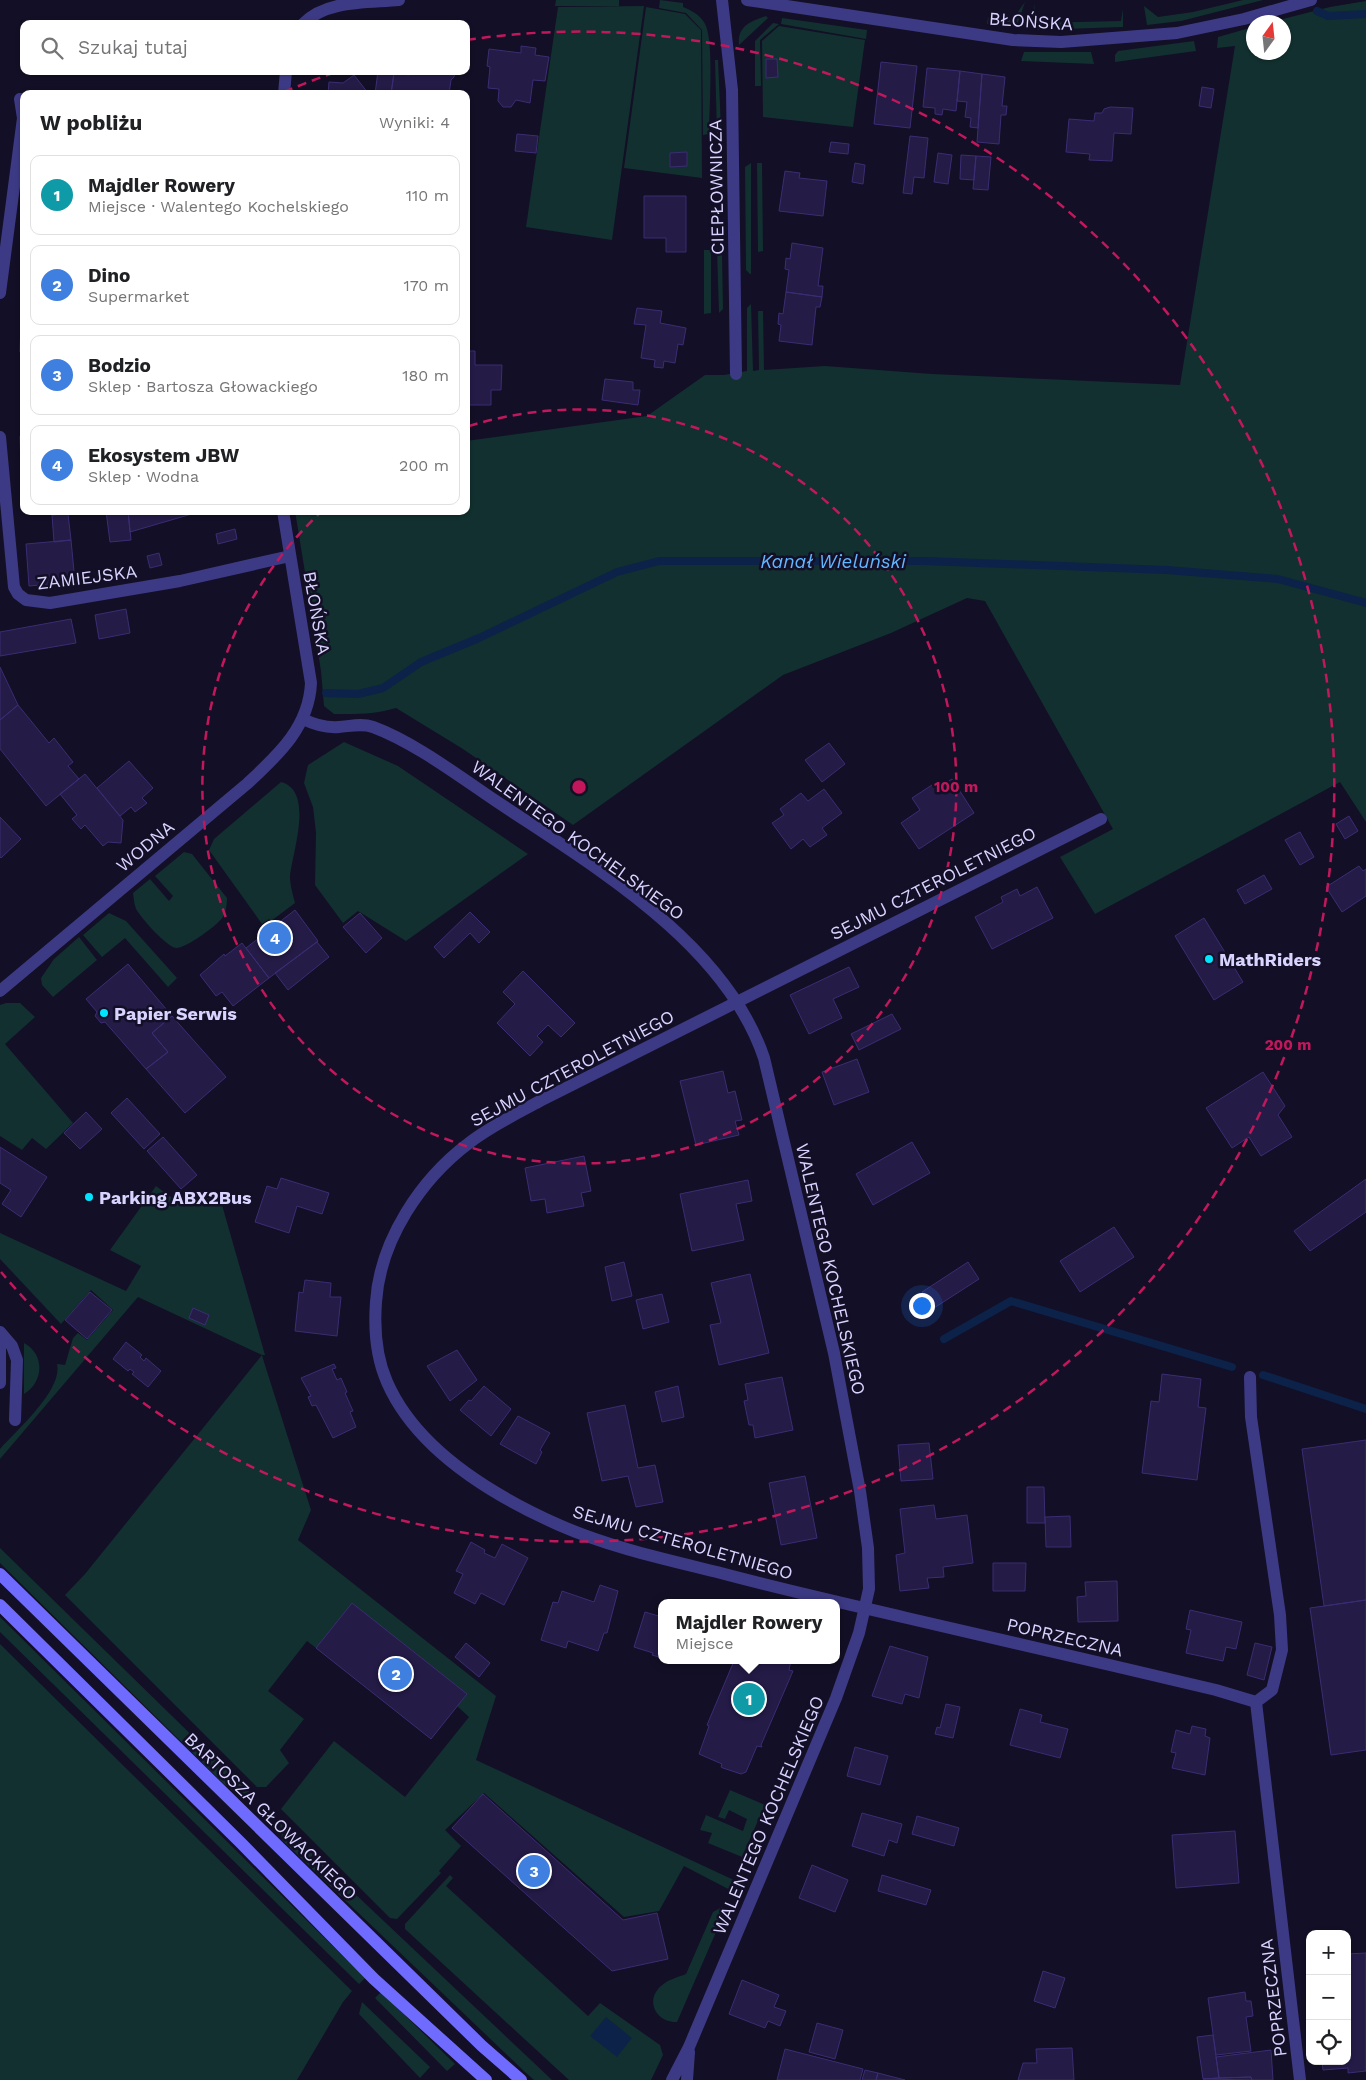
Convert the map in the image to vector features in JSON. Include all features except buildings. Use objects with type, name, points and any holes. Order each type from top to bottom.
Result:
[{"type":"street","points":[[307,20],[311,15],[337,6],[399,0]]},
{"type":"street","name":"CIEPŁOWNICZA","points":[[722,0],[732,90],[736,374]]},
{"type":"street","name":"BŁOŃSKA","points":[[747,0],[1013,40],[1061,42],[1177,33],[1244,19],[1311,0]]},
{"type":"street","points":[[284,90],[286,75]]},
{"type":"street","points":[[0,293],[20,141]]},
{"type":"street","name":"ZAMIEJSKA","points":[[0,437],[14,587],[18,594],[26,600],[50,603],[154,586],[290,556]]},
{"type":"street","name":"BŁOŃSKA","points":[[284,515],[311,683],[308,706],[303,719]]},
{"type":"street","name":"WODNA","points":[[0,991],[248,783],[283,748],[303,719]]},
{"type":"street","name":"WALENTEGO KOCHELSKIEGO","points":[[303,719],[322,726],[356,725],[374,727],[448,769],[568,850],[654,913],[699,954],[737,1001],[756,1034],[764,1058],[834,1354],[860,1491],[870,1573],[866,1608],[850,1662],[836,1698],[689,2047],[672,2080]]},
{"type":"street","name":"SEJMU CZTEROLETNIEGO","points":[[823,1599],[607,1543],[560,1525],[516,1504],[454,1464],[427,1438],[405,1412],[388,1383],[377,1350],[375,1320],[377,1284],[385,1254],[400,1224],[420,1194],[442,1167],[468,1143],[501,1121],[1101,819]]},
{"type":"street","points":[[0,1332],[12,1346],[17,1360],[15,1420]]},
{"type":"street","points":[[0,1344],[0,1384]]},
{"type":"street","points":[[1250,1377],[1251,1418],[1280,1615],[1282,1650],[1272,1690],[1256,1702]]},
{"type":"street","name":"BARTOSZA GŁOWACKIEGO","points":[[0,1574],[475,2040],[520,2080]]},
{"type":"street","name":"SEJMU CZTEROLETNIEGO","points":[[840,1603],[866,1608]]},
{"type":"street","points":[[0,1606],[241,1843],[374,1979],[486,2080]]},
{"type":"street","name":"POPRZECZNA","points":[[866,1608],[1216,1690],[1256,1702],[1300,2080]]},
{"type":"street","name":"WALENTEGO KOCHELSKIEGO","points":[[687,2080],[689,2047]]},
{"type":"green space","points":[[556,0],[619,0],[619,6],[555,6]]},
{"type":"green space","points":[[660,0],[683,3],[683,7],[697,14],[706,26],[710,48],[709,134],[703,135],[702,30],[686,13],[659,8]]},
{"type":"green space","points":[[1243,0],[1263,0],[1181,21],[1147,25],[1144,6],[1158,17],[1193,12]]},
{"type":"green space","points":[[1366,1],[1366,822],[1340,782],[1095,914],[1060,857],[1113,829],[985,601],[967,598],[891,633],[783,675],[573,825],[463,749],[396,708],[372,713],[334,714],[324,706],[321,671],[296,515],[470,515],[470,440],[647,416],[705,375],[724,375],[747,371],[747,308],[751,304],[753,371],[759,370],[758,311],[763,311],[764,370],[825,366],[932,374],[1180,385],[1235,46],[1217,48],[1218,37],[1246,29],[1246,60],[1291,60],[1291,17],[1330,7]]},
{"type":"green space","points":[[1025,2],[1016,28],[987,24],[988,17],[1012,20]]},
{"type":"green space","points":[[1034,3],[1036,23],[1121,21],[1123,9],[1123,27],[1033,30]]},
{"type":"green space","points":[[644,6],[612,240],[526,227],[558,7]]},
{"type":"green space","points":[[646,7],[685,14],[701,30],[702,178],[624,168]]},
{"type":"green space","points":[[766,16],[768,18],[739,45],[740,33],[746,25]]},
{"type":"green space","points":[[782,18],[867,30],[866,39],[781,24]]},
{"type":"green space","points":[[773,23],[779,24],[760,40],[761,86],[755,86],[755,41]]},
{"type":"green space","points":[[779,26],[865,40],[853,127],[763,117],[762,41]]},
{"type":"green space","points":[[1194,41],[1196,51],[1115,62],[1115,55],[1118,51]]},
{"type":"green space","points":[[1024,52],[1091,52],[1094,64],[1021,61]]},
{"type":"green space","points":[[715,60],[718,60],[721,129],[717,134]]},
{"type":"green space","points":[[751,163],[750,274],[746,270],[745,167]]},
{"type":"green space","points":[[757,163],[762,163],[763,251],[758,252]]},
{"type":"green space","points":[[704,250],[711,250],[711,313],[704,314]]},
{"type":"green space","points":[[717,250],[722,254],[723,309],[719,313]]},
{"type":"green space","points":[[344,742],[398,766],[528,854],[406,941],[358,911],[343,923],[315,885],[316,833],[313,807],[304,783],[308,765]]},
{"type":"green space","points":[[281,782],[291,788],[297,797],[299,810],[297,839],[290,877],[295,903],[271,921],[269,919],[262,924],[209,850],[214,839]]},
{"type":"green space","points":[[184,852],[192,854],[227,898],[227,903],[223,917],[215,925],[194,941],[176,948],[161,938],[141,916],[134,903],[133,893],[150,879],[169,901],[173,896],[155,876]]},
{"type":"green space","points":[[109,913],[126,921],[177,978],[168,987],[125,938],[102,957],[83,935]]},
{"type":"green space","points":[[79,937],[97,960],[53,997],[42,985],[41,978],[54,959]]},
{"type":"green space","points":[[20,1003],[35,1017],[5,1044],[73,1123],[46,1149],[32,1138],[22,1150],[0,1136],[0,1005]]},
{"type":"green space","points":[[156,1186],[180,1204],[218,1191],[265,1355],[138,1297],[0,1459],[0,1449],[27,1421],[53,1386],[57,1374],[57,1364],[65,1365],[73,1338],[78,1333],[87,1340],[113,1310],[91,1290],[61,1324],[0,1259],[0,1233],[126,1291],[141,1266],[110,1250]]},
{"type":"green space","points":[[24,1343],[36,1354],[39,1368],[35,1383],[24,1394]]},
{"type":"green space","points":[[262,1355],[311,1510],[298,1540],[496,1696],[476,1760],[738,1882],[734,1892],[684,1866],[659,1911],[624,1917],[484,1793],[445,1830],[461,1846],[439,1871],[441,1873],[397,1919],[390,1918],[281,1809],[334,1741],[405,1797],[469,1717],[457,1706],[467,1694],[352,1603],[316,1648],[307,1641],[268,1691],[304,1719],[280,1750],[289,1763],[266,1787],[257,1787],[65,1595],[85,1574]]},
{"type":"green space","points":[[0,1548],[255,1797],[239,1796],[224,1784],[0,1563]]},
{"type":"green space","points":[[0,1617],[365,1978],[359,1984],[0,1632]]},
{"type":"green space","points":[[0,1644],[352,1991],[343,2002],[297,2080],[0,2080]]},
{"type":"green space","points":[[730,1790],[765,1805],[742,1857],[708,1843],[712,1833],[700,1830],[706,1815],[743,1831],[747,1819],[729,1810],[725,1819],[718,1817]]},
{"type":"green space","points":[[280,1823],[552,2080],[534,2080],[525,2072],[282,1840]]},
{"type":"green space","points":[[450,1875],[453,1878],[446,1886],[588,2016],[600,2003],[660,2045],[663,2055],[651,2080],[569,2080],[405,1929],[405,1924]]},
{"type":"green space","points":[[722,1907],[726,1909],[677,2022],[664,2019],[655,2010],[653,2004],[656,1992],[666,1982],[686,1974],[713,1912]]},
{"type":"green space","points":[[381,1992],[455,2064],[447,2071],[375,1998]]},
{"type":"green space","points":[[362,2002],[430,2067],[420,2078],[359,2014]]},
{"type":"water","points":[[606,2017],[632,2038],[617,2057],[590,2036]]},
{"type":"waterway","points":[[1317,11],[1328,16],[1366,14]]},
{"type":"waterway","name":"Kanał Wieluński","points":[[326,693],[358,694],[383,688],[421,662],[479,638],[617,572],[659,561],[926,561],[1167,570],[1278,579],[1366,603]]},
{"type":"waterway","points":[[944,1339],[1011,1301],[1232,1367]]},
{"type":"waterway","points":[[1263,1375],[1366,1409]]},
{"type":"place","name":"Ekosystem JBW","points":[[275,938]]},
{"type":"place","name":"MathRiders","points":[[1209,959]]},
{"type":"place","name":"Papier Serwis","points":[[104,1013]]},
{"type":"place","name":"Parking ABX2Bus","points":[[89,1197]]},
{"type":"place","name":"Dino","points":[[396,1674]]},
{"type":"place","name":"Majdler Rowery","points":[[749,1699]]},
{"type":"place","name":"Bodzio","points":[[534,1871]]}]
